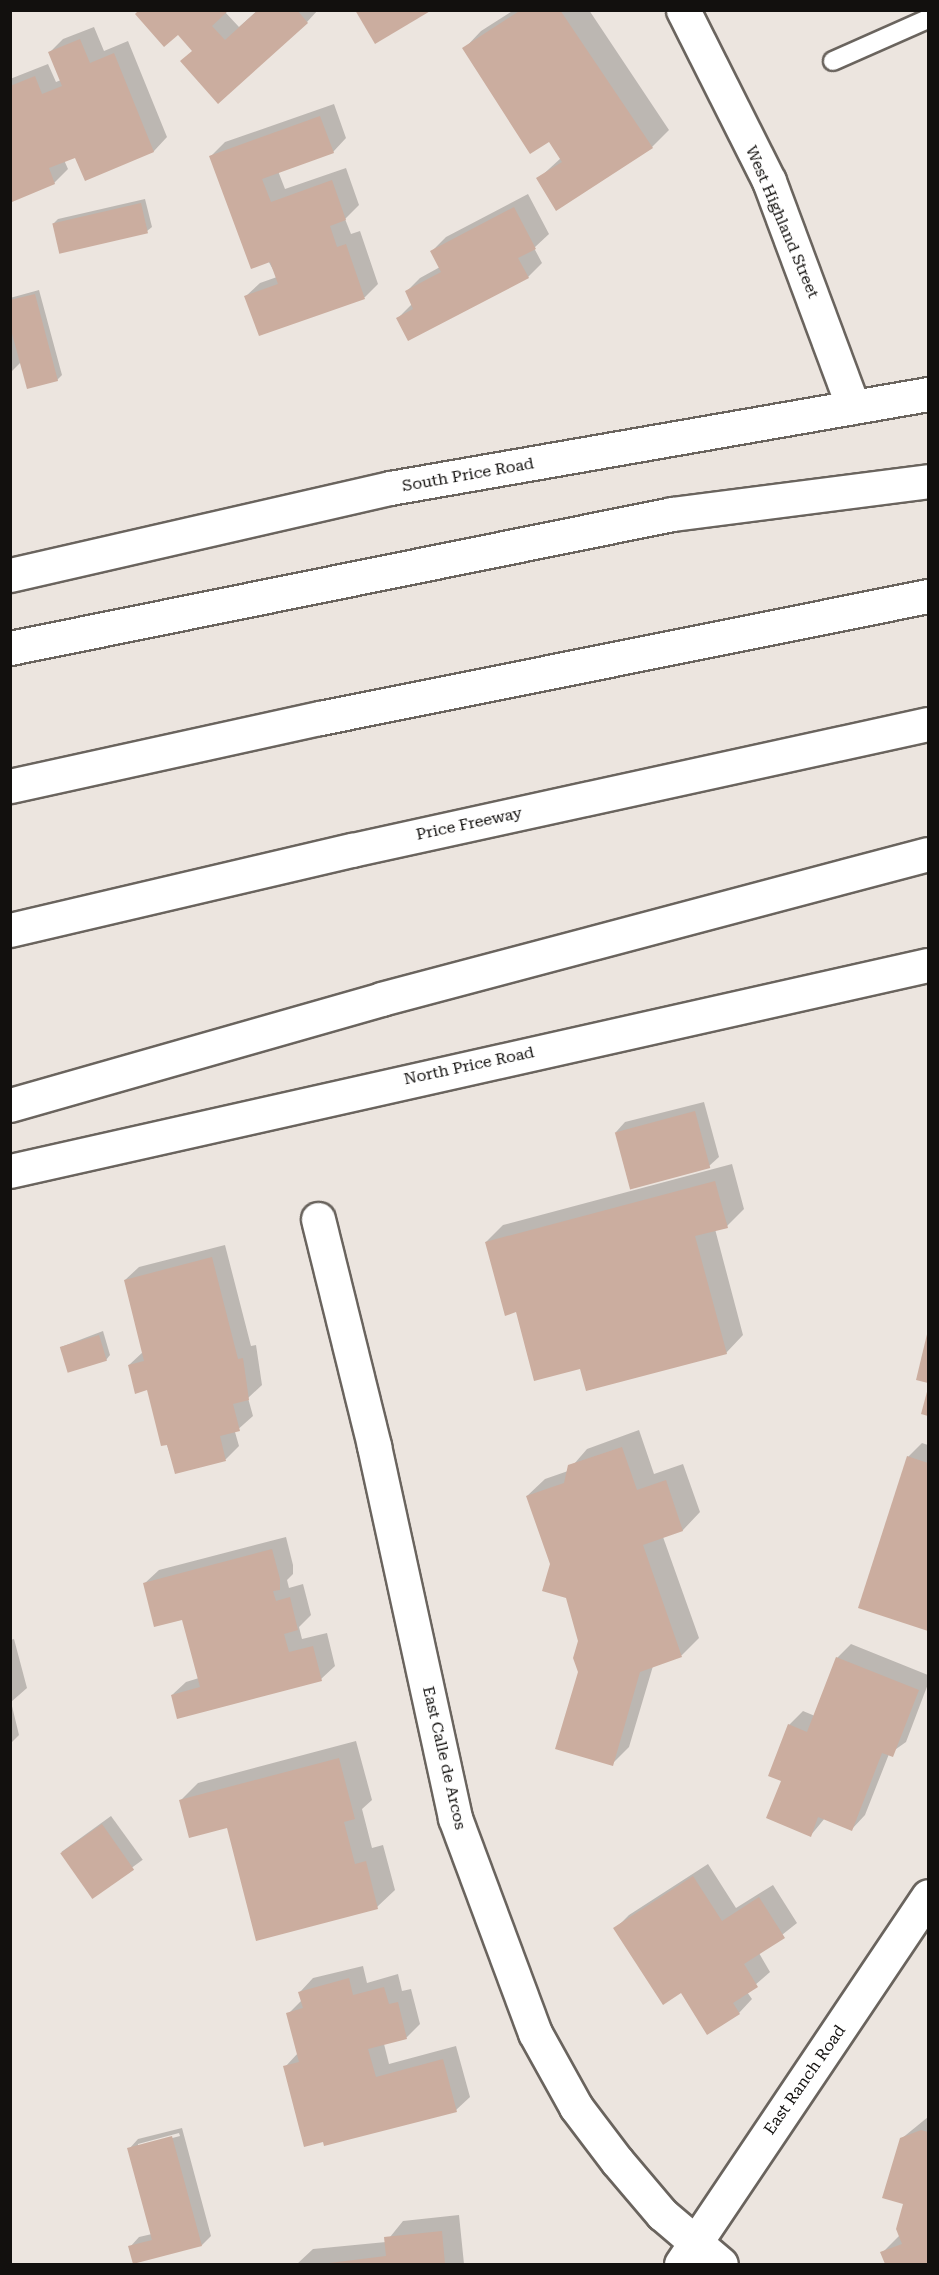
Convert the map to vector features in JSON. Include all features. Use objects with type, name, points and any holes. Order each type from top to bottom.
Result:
[{"type":"main road","name":"West Highland Street","points":[[683,10],[768,181],[853,407]]},
{"type":"main road","name":"South Price Road","points":[[10,575],[390,488],[928,394]]},
{"type":"main road","points":[[10,648],[672,514],[928,481]]},
{"type":"main road","points":[[10,786],[320,718],[928,596]]},
{"type":"main road","name":"Price Freeway","points":[[10,930],[352,850],[928,724]]},
{"type":"main road","points":[[10,1105],[381,999],[928,854]]},
{"type":"main road","name":"North Price Road","points":[[10,1171],[928,965]]},
{"type":"main road","name":"East Calle de Arcos","points":[[318,1219],[374,1446],[455,1818],[535,2033],[576,2108],[655,2205],[686,2254],[720,2265]]},
{"type":"main road","name":"East Ranch Road","points":[[686,2254],[928,1896]]},
{"type":"lane","points":[[833,61],[928,19]]},
{"type":"building","points":[[139,10],[229,10],[212,26],[225,40],[258,10],[297,10],[308,23],[218,104],[180,61],[192,51],[178,35],[164,47],[135,14]]},
{"type":"building","points":[[355,10],[432,10],[375,44]]},
{"type":"building","points":[[521,10],[560,10],[653,148],[556,211],[536,178],[562,162],[549,142],[530,154],[462,48]]},
{"type":"building","points":[[80,39],[90,63],[114,53],[154,152],[85,181],[75,158],[49,168],[55,184],[12,202],[10,86],[35,76],[42,94],[62,86],[48,52]]},
{"type":"building","points":[[320,116],[334,153],[262,179],[271,202],[332,180],[346,220],[330,226],[337,247],[346,244],[365,299],[259,336],[244,296],[278,284],[270,262],[251,269],[209,156]]},
{"type":"building","points":[[141,203],[148,233],[59,254],[52,223]]},
{"type":"building","points":[[514,207],[536,249],[518,258],[529,278],[408,341],[396,318],[413,309],[405,291],[441,272],[430,251]]},
{"type":"building","points":[[35,294],[58,381],[27,389],[10,326],[10,300]]},
{"type":"building","points":[[695,1111],[710,1168],[630,1189],[615,1132]]},
{"type":"building","points":[[715,1181],[728,1228],[695,1236],[727,1354],[586,1391],[580,1369],[534,1381],[516,1312],[505,1316],[485,1242]]},
{"type":"building","points":[[212,1257],[238,1359],[243,1358],[249,1400],[233,1404],[240,1431],[220,1436],[226,1461],[175,1474],[167,1445],[161,1446],[147,1390],[135,1394],[128,1365],[144,1361],[124,1280]]},
{"type":"building","points":[[928,1330],[928,1383],[916,1380]]},
{"type":"building","points":[[99,1335],[107,1361],[68,1373],[60,1347]]},
{"type":"building","points":[[928,1388],[928,1416],[921,1414]]},
{"type":"building","points":[[622,1447],[637,1490],[666,1480],[683,1531],[643,1545],[682,1657],[640,1672],[613,1766],[555,1749],[578,1672],[573,1658],[578,1641],[566,1598],[542,1591],[550,1564],[526,1496],[564,1483],[568,1465]]},
{"type":"building","points":[[907,1456],[928,1463],[928,1631],[858,1608]]},
{"type":"building","points":[[272,1549],[280,1579],[280,1590],[273,1591],[276,1601],[290,1597],[298,1630],[284,1634],[289,1652],[313,1646],[322,1681],[177,1719],[171,1695],[200,1687],[182,1620],[154,1627],[143,1583]]},
{"type":"building","points":[[836,1657],[919,1690],[893,1757],[882,1753],[852,1831],[818,1817],[811,1837],[766,1818],[781,1781],[768,1776],[788,1724],[807,1732]]},
{"type":"building","points":[[339,1758],[355,1819],[344,1822],[355,1864],[366,1861],[378,1909],[256,1941],[227,1828],[189,1838],[179,1800]]},
{"type":"building","points":[[102,1824],[134,1870],[92,1899],[60,1853]]},
{"type":"building","points":[[693,1876],[722,1921],[759,1897],[785,1938],[744,1964],[758,1987],[733,2003],[740,2014],[707,2035],[681,1993],[663,2005],[613,1928]]},
{"type":"building","points":[[349,1978],[353,1995],[384,1987],[389,2004],[398,2002],[407,2039],[368,2049],[376,2077],[443,2059],[457,2112],[324,2146],[323,2142],[304,2147],[283,2066],[299,2062],[286,2013],[303,2008],[298,1992]]},
{"type":"building","points":[[921,2130],[928,2132],[928,2264],[885,2264],[880,2252],[902,2244],[896,2229],[903,2204],[882,2198],[900,2138]]},
{"type":"building","points":[[172,2136],[202,2246],[133,2264],[128,2246],[152,2240],[127,2148]]},
{"type":"building","points":[[442,2231],[445,2264],[321,2264],[386,2256],[384,2237]]}]
